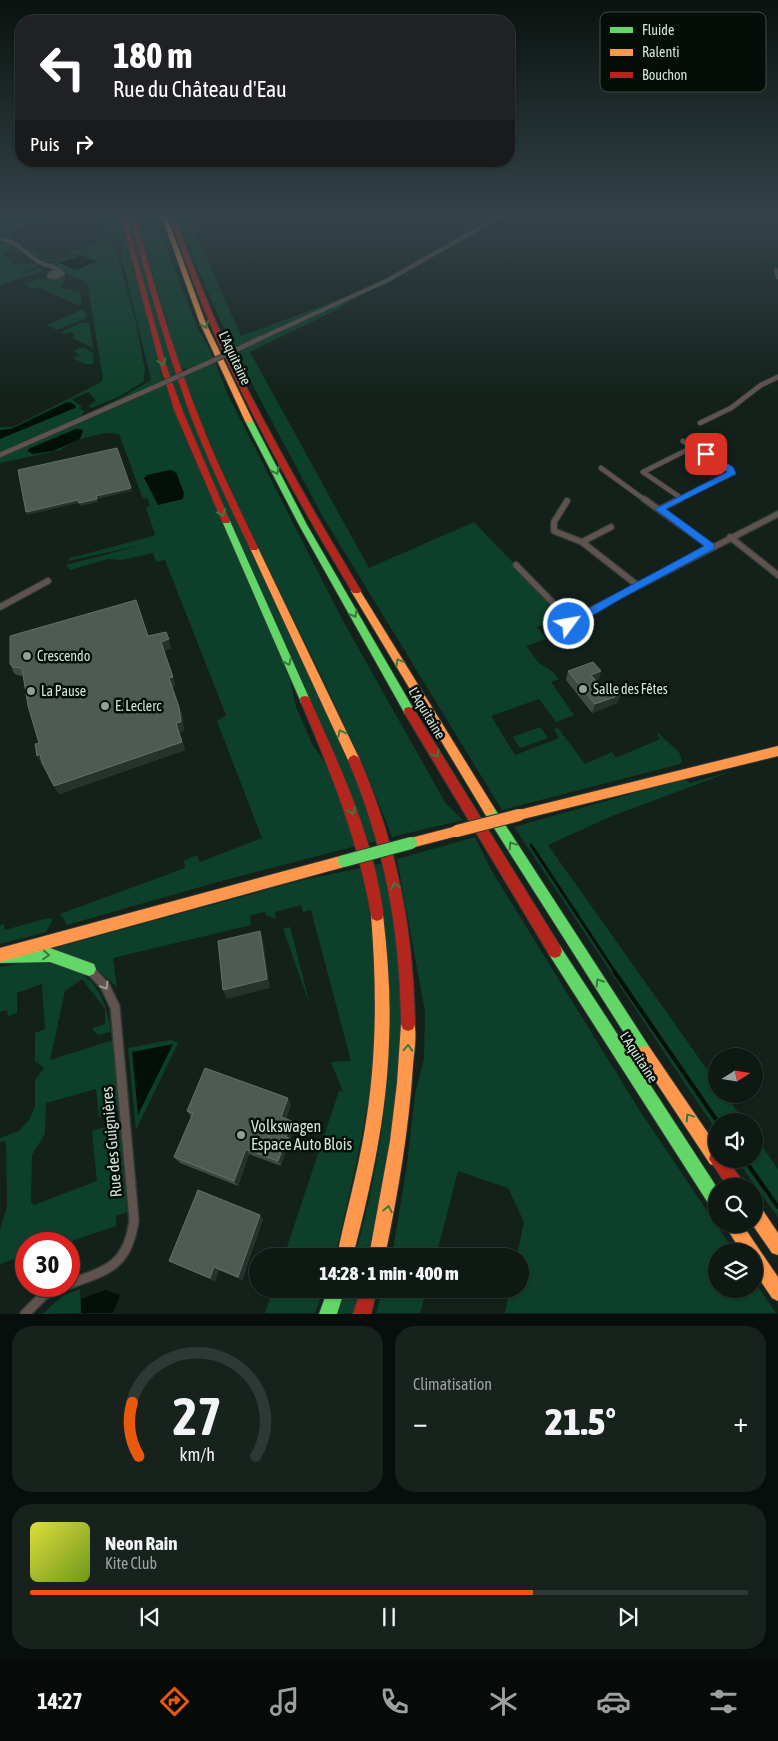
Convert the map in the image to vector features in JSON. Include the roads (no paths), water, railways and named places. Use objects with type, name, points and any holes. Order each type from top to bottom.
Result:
[{"type":"main road","points":[[139,275],[163,365],[179,412],[333,764],[357,825],[368,866],[379,931],[383,992],[383,1033],[372,1139],[347,1248]]},
{"type":"main road","points":[[149,275],[166,334],[191,407],[233,502],[349,750],[375,813],[390,860],[406,963],[409,1034],[404,1104],[398,1152],[379,1248]]},
{"type":"main road","name":"L'Aquitaine","points":[[185,275],[223,365],[280,480],[393,683],[624,1060],[708,1188]]},
{"type":"main road","name":"L'Aquitaine","points":[[194,275],[234,364],[278,452],[408,678],[508,840],[637,1040],[708,1145]]},
{"type":"main road","points":[[0,956],[411,843],[778,750]]},
{"type":"main road","points":[[0,956],[12,959],[38,954],[60,957],[89,969]]},
{"type":"main road","points":[[763,1225],[778,1247]]},
{"type":"main road","points":[[763,1270],[778,1292]]},
{"type":"main road","points":[[328,1314],[333,1298]]},
{"type":"main road","points":[[362,1314],[366,1298]]},
{"type":"street","points":[[49,275],[59,277],[61,275]]},
{"type":"street","points":[[0,455],[208,363],[396,275]]},
{"type":"street","points":[[700,423],[731,408],[761,386],[778,377]]},
{"type":"street","points":[[660,509],[732,472],[683,441]]},
{"type":"street","points":[[681,498],[642,472],[693,447]]},
{"type":"street","points":[[601,468],[711,547]]},
{"type":"street","points":[[567,501],[554,522],[553,528],[561,535],[582,542],[637,585]]},
{"type":"street","points":[[572,632],[569,626],[571,621],[637,585],[778,514]]},
{"type":"street","points":[[582,542],[611,527]]},
{"type":"street","points":[[730,537],[778,575]]},
{"type":"street","points":[[516,565],[571,621]]},
{"type":"street","points":[[0,607],[48,581]]},
{"type":"street","name":"Rue des Guignières","points":[[80,1280],[104,1272],[116,1265],[128,1247],[133,1232],[133,1210],[115,1007],[104,984],[89,969]]},
{"type":"street","points":[[25,1314],[42,1297]]},
{"type":"waterway","points":[[531,845],[615,972]]},
{"type":"waterway","points":[[614,971],[712,1113]]},
{"type":"waterway","points":[[750,1168],[778,1207]]},
{"type":"place","name":"Crescendo","points":[[27,656]]},
{"type":"place","name":"Salle des Fêtes","points":[[583,689]]},
{"type":"place","name":"La Pause","points":[[31,691]]},
{"type":"place","name":"E. Leclerc","points":[[105,706]]},
{"type":"place","name":"Volkswagen Espace Auto Blois","points":[[241,1135]]}]
